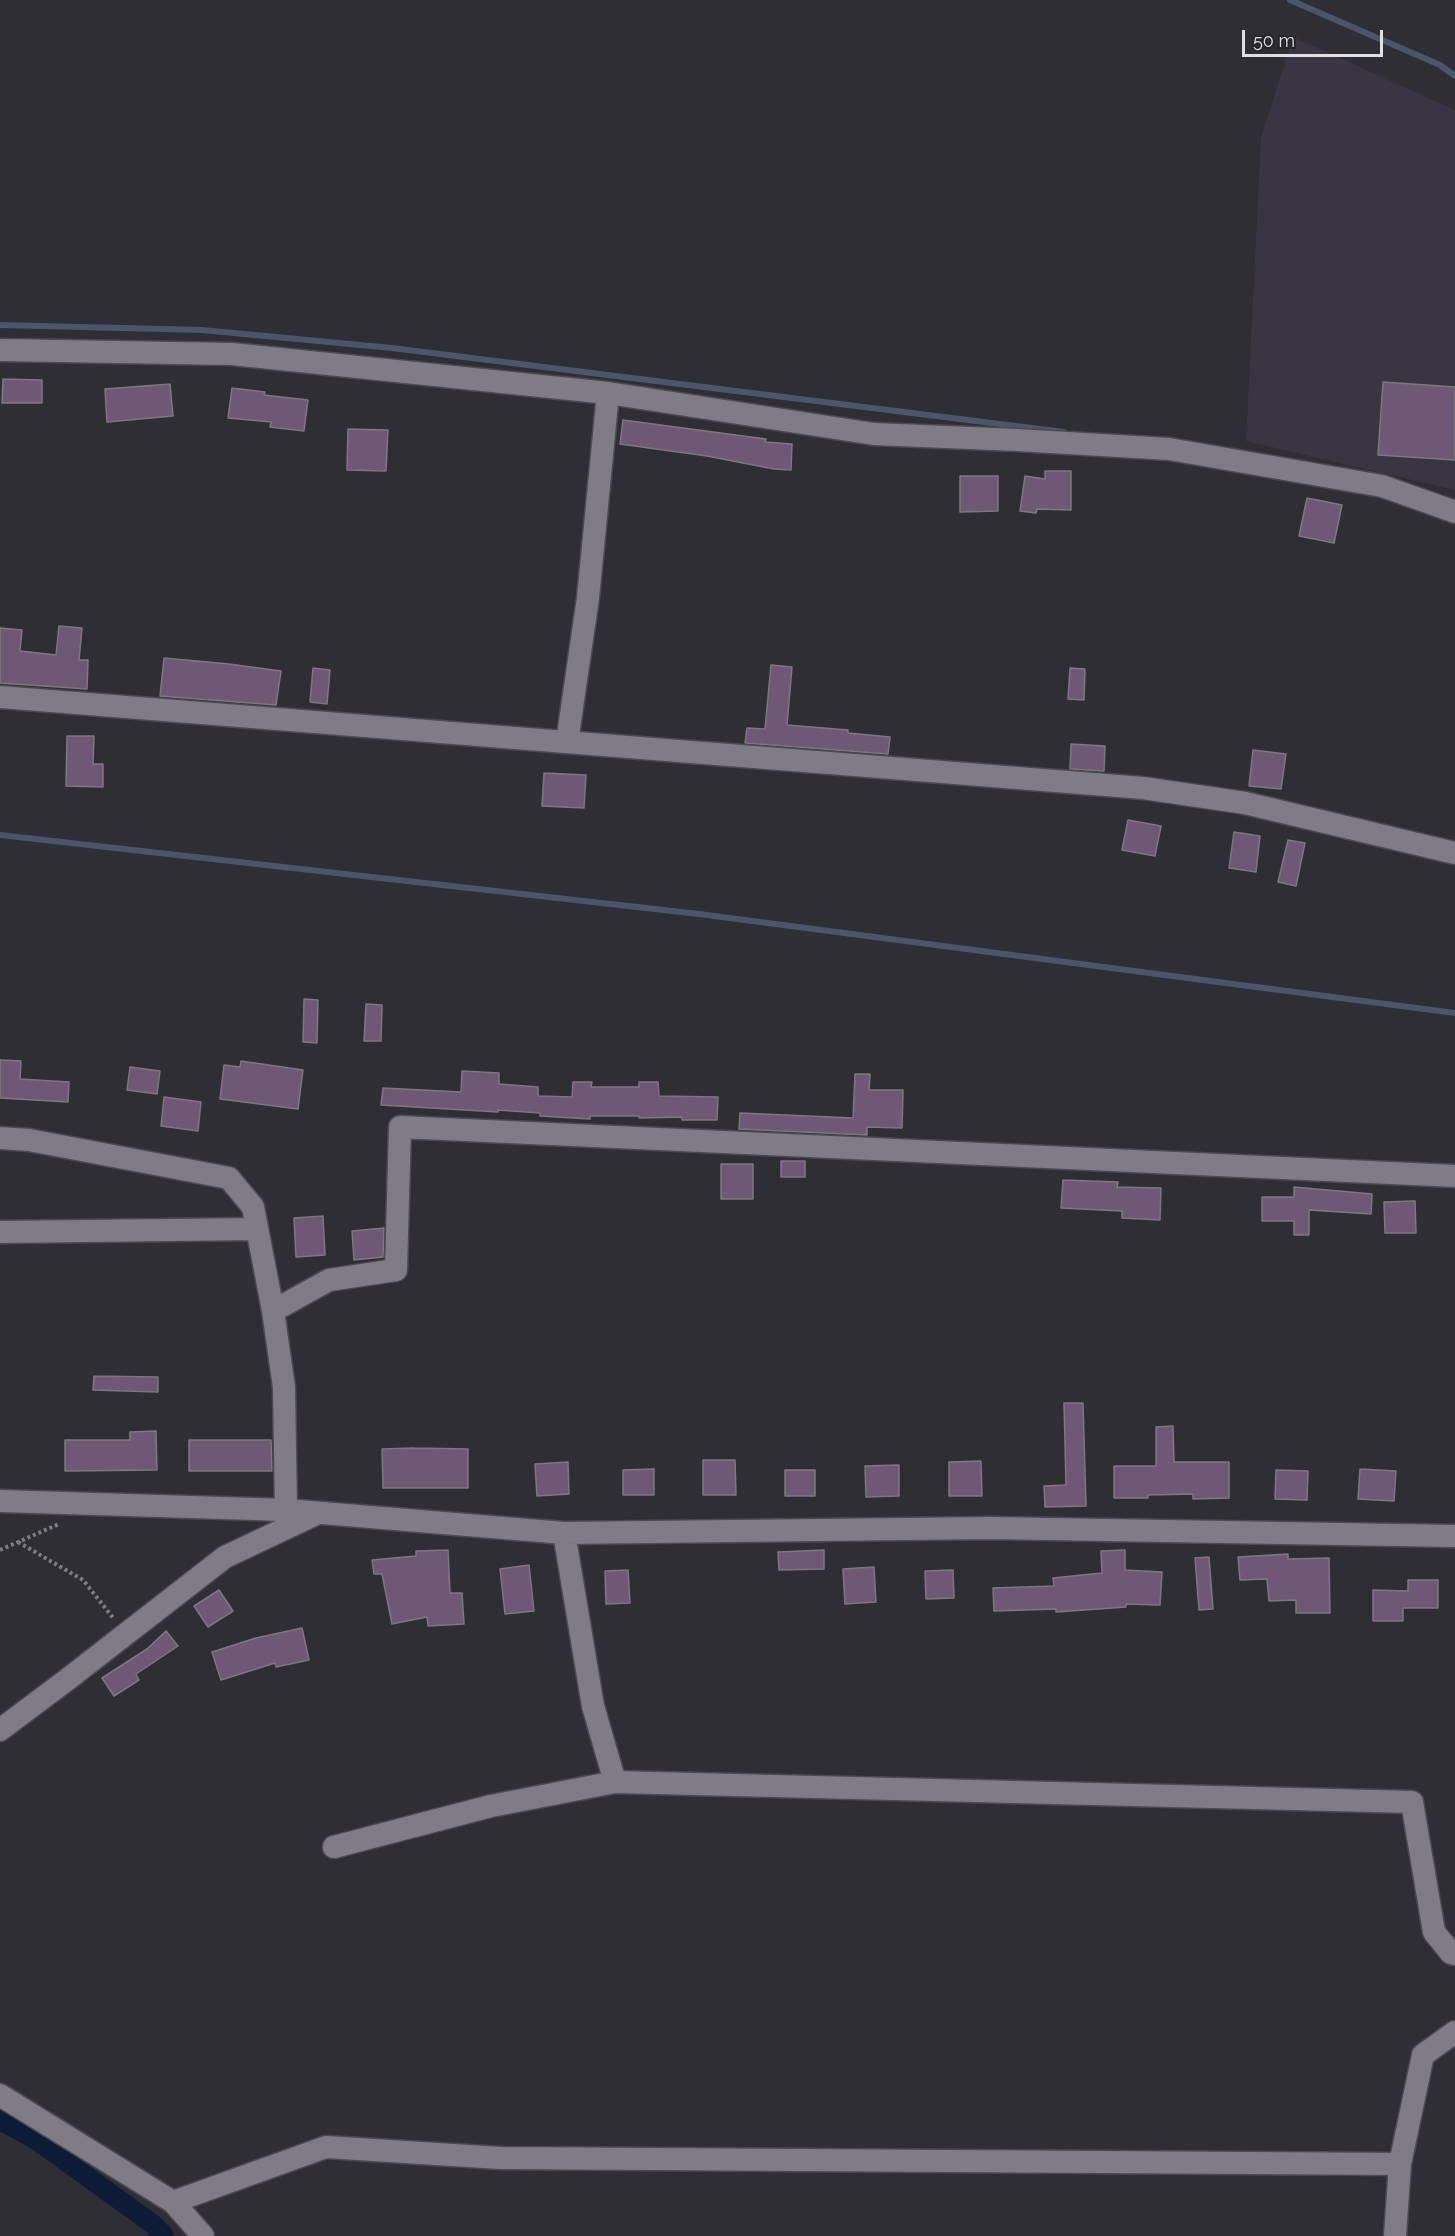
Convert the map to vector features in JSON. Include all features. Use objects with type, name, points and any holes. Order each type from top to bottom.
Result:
[{"type":"street","points":[[0,350],[232,354],[608,393],[874,434],[1169,449],[1382,486],[1455,512]]},
{"type":"street","points":[[567,742],[588,598],[608,393]]},
{"type":"street","points":[[0,697],[1143,788],[1245,803],[1455,853]]},
{"type":"street","points":[[273,1311],[329,1280],[396,1270],[400,1127],[1455,1176]]},
{"type":"street","points":[[0,1138],[29,1140],[229,1178],[253,1207],[273,1311],[284,1387],[286,1510]]},
{"type":"street","points":[[0,1232],[257,1229]]},
{"type":"street","points":[[0,1501],[286,1510],[564,1533],[991,1528],[1455,1536]]},
{"type":"street","points":[[0,1730],[225,1557],[319,1513]]},
{"type":"street","points":[[564,1533],[593,1706],[615,1782]]},
{"type":"street","points":[[334,1847],[491,1806],[615,1782],[1412,1802],[1434,1932],[1450,1953],[1455,1954]]},
{"type":"street","points":[[1395,2236],[1400,2164],[1423,2055],[1455,2032]]},
{"type":"street","points":[[0,2096],[173,2202],[203,2236]]},
{"type":"street","points":[[173,2202],[326,2148],[500,2158],[1400,2164]]},
{"type":"path","points":[[0,1550],[61,1523]]},
{"type":"path","points":[[18,1542],[83,1580],[126,1634]]},
{"type":"shaded area","points":[[1293,37],[1455,110],[1455,490],[1246,441],[1261,138]]},
{"type":"building","points":[[3,379],[42,380],[42,403],[2,403]]},
{"type":"building","points":[[1383,382],[1455,387],[1455,460],[1378,455]]},
{"type":"building","points":[[170,384],[173,416],[107,422],[105,389]]},
{"type":"building","points":[[232,388],[265,392],[264,395],[308,400],[304,431],[270,427],[271,422],[228,418]]},
{"type":"building","points":[[623,420],[766,439],[765,442],[792,444],[791,470],[620,444]]},
{"type":"building","points":[[348,429],[388,430],[386,471],[347,470]]},
{"type":"building","points":[[1045,471],[1071,471],[1071,510],[1037,509],[1036,513],[1020,511],[1025,476],[1045,479]]},
{"type":"building","points":[[960,476],[998,476],[998,511],[960,512]]},
{"type":"building","points":[[1307,498],[1342,505],[1334,543],[1299,536]]},
{"type":"building","points":[[59,626],[82,628],[79,660],[88,660],[87,689],[0,683],[0,628],[22,630],[20,651],[56,655]]},
{"type":"building","points":[[164,658],[281,671],[276,705],[160,696]]},
{"type":"building","points":[[771,665],[792,667],[787,725],[848,730],[848,733],[890,737],[888,754],[745,743],[747,728],[765,729]]},
{"type":"building","points":[[313,668],[330,670],[327,704],[310,702]]},
{"type":"building","points":[[1070,668],[1085,669],[1084,700],[1068,699]]},
{"type":"building","points":[[67,736],[94,736],[93,764],[103,764],[103,787],[66,786]]},
{"type":"building","points":[[1071,744],[1105,746],[1104,771],[1070,769]]},
{"type":"building","points":[[1253,750],[1286,754],[1281,789],[1249,786]]},
{"type":"building","points":[[544,773],[586,775],[584,808],[542,806]]},
{"type":"building","points":[[1128,820],[1161,826],[1155,856],[1122,850]]},
{"type":"building","points":[[1234,832],[1260,836],[1256,872],[1229,868]]},
{"type":"building","points":[[1288,840],[1305,843],[1296,886],[1278,882]]},
{"type":"building","points":[[304,999],[318,1000],[317,1043],[303,1042]]},
{"type":"building","points":[[366,1004],[382,1005],[381,1041],[364,1041]]},
{"type":"building","points":[[0,1060],[21,1061],[20,1079],[69,1082],[68,1102],[0,1098]]},
{"type":"building","points":[[241,1061],[303,1070],[298,1109],[220,1099],[224,1065],[240,1067]]},
{"type":"building","points":[[130,1067],[160,1071],[157,1094],[127,1090]]},
{"type":"building","points":[[462,1071],[499,1073],[499,1084],[538,1087],[538,1096],[572,1097],[573,1082],[592,1082],[591,1087],[639,1087],[639,1082],[658,1082],[659,1096],[718,1097],[717,1120],[682,1120],[682,1117],[639,1118],[639,1116],[590,1116],[590,1119],[540,1116],[540,1113],[498,1110],[498,1112],[381,1105],[383,1088],[461,1092]]},
{"type":"building","points":[[855,1074],[870,1074],[869,1090],[903,1090],[902,1128],[867,1127],[867,1135],[739,1129],[740,1113],[853,1118]]},
{"type":"building","points":[[164,1097],[201,1102],[198,1131],[161,1126]]},
{"type":"building","points":[[781,1161],[805,1161],[805,1177],[781,1177]]},
{"type":"building","points":[[721,1164],[753,1164],[753,1199],[721,1199]]},
{"type":"building","points":[[1063,1180],[1118,1182],[1117,1187],[1161,1188],[1160,1220],[1122,1218],[1122,1211],[1061,1208]]},
{"type":"building","points":[[1294,1187],[1372,1194],[1371,1214],[1309,1210],[1309,1235],[1294,1235],[1294,1221],[1262,1221],[1262,1197],[1294,1197]]},
{"type":"building","points":[[1415,1201],[1416,1233],[1385,1233],[1384,1202]]},
{"type":"building","points":[[323,1216],[325,1255],[296,1257],[294,1218]]},
{"type":"building","points":[[384,1228],[383,1257],[354,1260],[352,1231]]},
{"type":"building","points":[[94,1376],[158,1377],[158,1392],[93,1390]]},
{"type":"building","points":[[1064,1403],[1083,1403],[1086,1506],[1045,1507],[1044,1486],[1066,1485]]},
{"type":"building","points":[[1173,1426],[1174,1462],[1229,1462],[1229,1498],[1193,1499],[1193,1494],[1114,1498],[1114,1466],[1156,1466],[1156,1427]]},
{"type":"building","points":[[156,1431],[157,1470],[65,1471],[65,1440],[130,1440],[130,1432]]},
{"type":"building","points":[[189,1440],[271,1440],[272,1471],[189,1471]]},
{"type":"building","points":[[382,1449],[468,1449],[468,1488],[383,1488]]},
{"type":"building","points":[[703,1460],[735,1460],[736,1495],[703,1495]]},
{"type":"building","points":[[981,1461],[982,1496],[949,1496],[949,1462]]},
{"type":"building","points":[[568,1462],[569,1494],[537,1496],[535,1464]]},
{"type":"building","points":[[899,1465],[899,1496],[866,1497],[865,1466]]},
{"type":"building","points":[[654,1469],[654,1495],[623,1495],[623,1470]]},
{"type":"building","points":[[1360,1469],[1396,1471],[1394,1501],[1358,1499]]},
{"type":"building","points":[[785,1470],[815,1470],[815,1496],[785,1496]]},
{"type":"building","points":[[1276,1470],[1308,1471],[1307,1500],[1275,1499]]},
{"type":"building","points":[[448,1550],[450,1593],[462,1593],[464,1624],[428,1626],[427,1617],[392,1624],[382,1574],[374,1574],[372,1560],[416,1556],[416,1551]]},
{"type":"building","points":[[824,1550],[824,1569],[779,1570],[778,1552]]},
{"type":"building","points":[[1125,1550],[1125,1570],[1162,1572],[1160,1605],[1126,1604],[1126,1607],[1056,1612],[1056,1609],[994,1611],[993,1588],[1054,1586],[1053,1578],[1102,1573],[1101,1551]]},
{"type":"building","points":[[1288,1554],[1288,1559],[1329,1558],[1330,1613],[1296,1613],[1296,1600],[1269,1601],[1267,1579],[1240,1580],[1238,1557]]},
{"type":"building","points":[[1209,1557],[1213,1609],[1199,1610],[1195,1558]]},
{"type":"building","points":[[529,1565],[534,1611],[505,1614],[500,1569]]},
{"type":"building","points":[[874,1567],[876,1602],[845,1604],[843,1569]]},
{"type":"building","points":[[628,1570],[630,1603],[606,1604],[605,1571]]},
{"type":"building","points":[[953,1570],[954,1598],[926,1599],[925,1571]]},
{"type":"building","points":[[1408,1580],[1438,1580],[1438,1608],[1403,1608],[1403,1621],[1373,1621],[1373,1590],[1408,1591]]},
{"type":"building","points":[[219,1590],[233,1611],[208,1627],[194,1606]]},
{"type":"building","points":[[302,1628],[309,1660],[276,1667],[275,1663],[221,1680],[212,1652],[256,1638]]},
{"type":"building","points":[[166,1631],[178,1646],[136,1674],[139,1680],[114,1696],[102,1678],[147,1649]]},
{"type":"waterway","points":[[1290,0],[1440,65],[1455,76]]},
{"type":"waterway","points":[[0,325],[202,330],[392,348],[1064,432]]},
{"type":"waterway","points":[[0,835],[699,914],[1455,1013]]},
{"type":"waterway","points":[[0,2120],[35,2139],[154,2225],[164,2236]]}]
